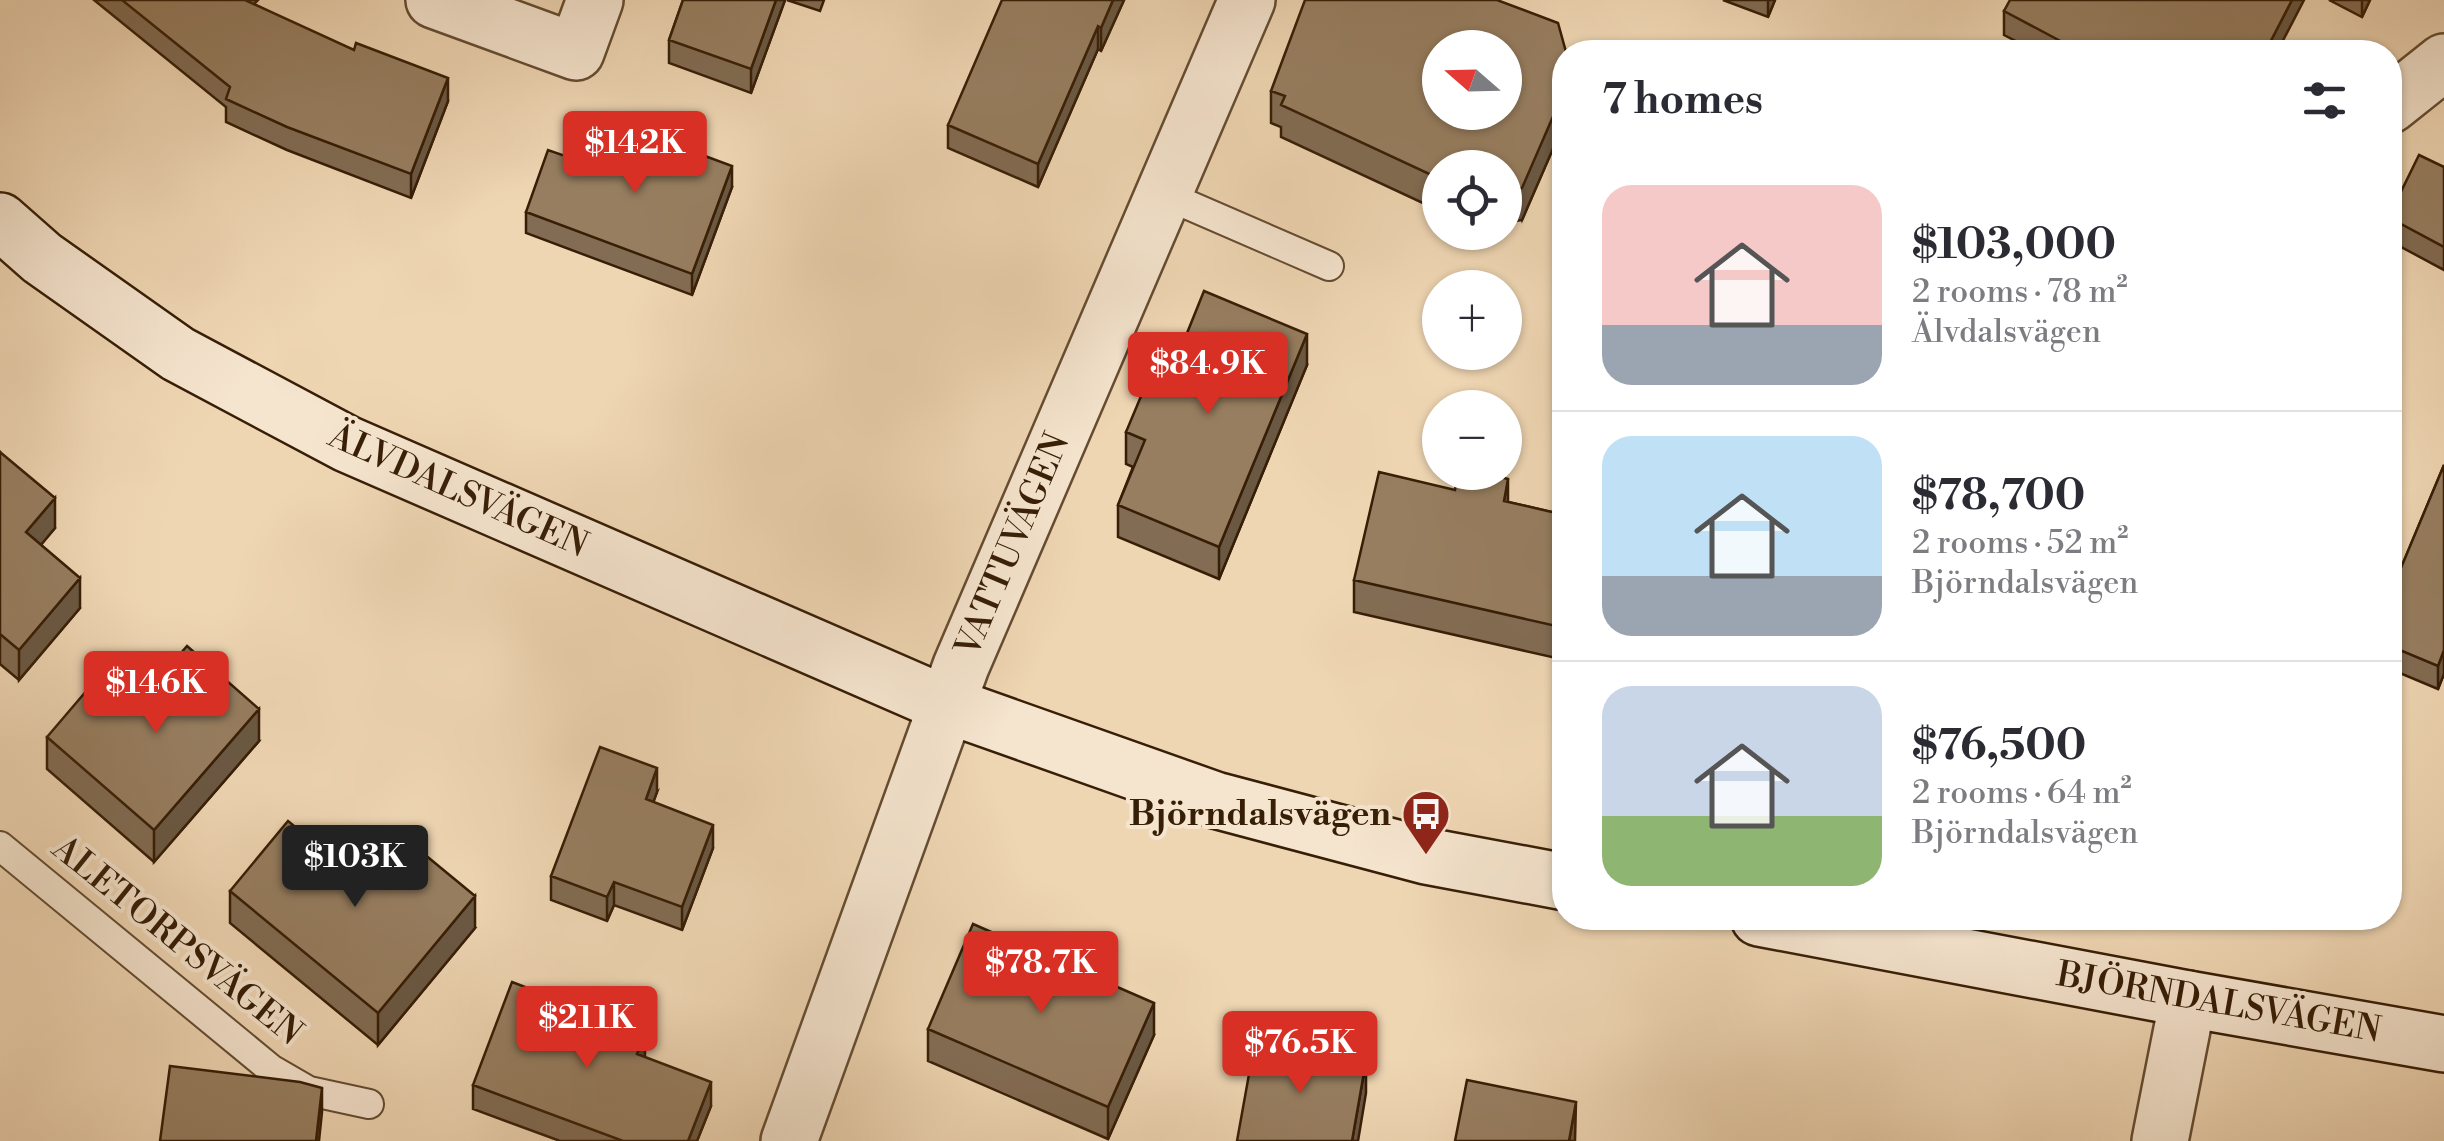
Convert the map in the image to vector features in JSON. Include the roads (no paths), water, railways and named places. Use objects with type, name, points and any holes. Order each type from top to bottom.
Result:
[{"type":"street","points":[[434,0],[576,52],[595,0]]},
{"type":"street","name":"VATTUVÄGEN","points":[[947,705],[1247,0]]},
{"type":"street","points":[[2402,95],[2444,62]]},
{"type":"street","name":"ÄLVDALSVÄGEN","points":[[0,221],[42,258],[178,354],[347,444],[947,705]]},
{"type":"street","points":[[788,1141],[947,705],[1215,800],[1426,856],[1552,880]]},
{"type":"street","name":"BJÖRNDALSVÄGEN","points":[[1823,930],[2444,1044]]},
{"type":"street","points":[[2160,1141],[2188,999]]},
{"type":"lane","points":[[1163,194],[1329,266]]},
{"type":"lane","name":"ALETORPSVÄGEN","points":[[0,846],[271,1070],[310,1091],[369,1104]]},
{"type":"place","name":"Björndalsvägen","points":[[1426,856]]}]
